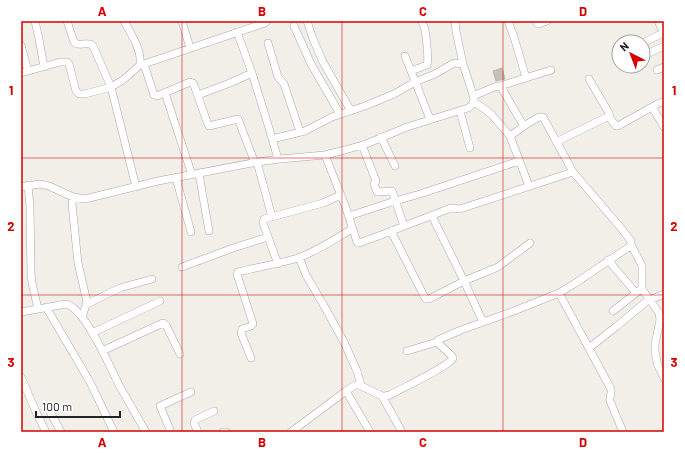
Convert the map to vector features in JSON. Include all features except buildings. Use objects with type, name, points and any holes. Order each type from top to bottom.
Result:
[{"type":"street","points":[[34,21],[44,67]]},
{"type":"street","points":[[67,21],[76,44],[79,45],[89,43],[93,46],[111,87],[136,186]]},
{"type":"street","points":[[124,21],[138,50],[140,60],[153,94],[157,96],[191,82],[198,94],[206,122],[209,126],[236,119],[239,121],[256,163],[272,217]]},
{"type":"street","points":[[182,21],[190,48]]},
{"type":"street","points":[[21,45],[24,72],[60,62],[68,63],[76,91],[79,94],[85,94],[111,87],[123,80],[142,65],[265,23],[267,21]]},
{"type":"street","points":[[307,21],[323,62],[351,111]]},
{"type":"street","points":[[411,71],[427,65],[428,62],[427,46],[422,21]]},
{"type":"street","points":[[455,21],[463,64],[474,99],[492,115],[510,136],[529,186]]},
{"type":"street","points":[[508,21],[526,78]]},
{"type":"street","points":[[536,21],[539,24],[546,21]]},
{"type":"street","points":[[651,40],[664,34],[658,21]]},
{"type":"street","points":[[294,26],[311,64],[340,114]]},
{"type":"street","points":[[237,32],[252,73],[278,159]]},
{"type":"street","points":[[268,43],[278,77],[284,84],[300,132]]},
{"type":"street","points":[[651,52],[664,46]]},
{"type":"street","points":[[405,56],[430,119]]},
{"type":"street","points":[[272,139],[300,132],[332,117],[394,94],[454,63],[463,64]]},
{"type":"street","points":[[38,309],[31,273],[30,206],[24,186],[40,184],[49,186],[73,198],[85,199],[136,186],[256,163],[278,159],[325,155],[362,145],[430,119],[460,111],[470,107],[474,99],[500,86],[551,70]]},
{"type":"street","points":[[198,94],[230,83],[252,73]]},
{"type":"street","points":[[589,79],[609,113],[610,118],[616,126],[659,103],[664,102]]},
{"type":"street","points":[[500,86],[520,122],[527,124]]},
{"type":"street","points":[[165,93],[195,175],[209,231]]},
{"type":"street","points":[[652,107],[664,127]]},
{"type":"street","points":[[460,111],[470,148]]},
{"type":"street","points":[[510,136],[542,116],[573,172],[631,241],[631,244],[642,266],[639,291],[613,311]]},
{"type":"street","points":[[556,142],[607,117],[610,118]]},
{"type":"street","points":[[381,138],[396,166]]},
{"type":"street","points":[[362,145],[376,181],[374,184],[377,192],[391,191],[404,226]]},
{"type":"street","points":[[325,155],[349,216],[357,242],[359,243],[453,208],[460,209],[573,172]]},
{"type":"street","points":[[349,216],[519,161]]},
{"type":"street","points":[[176,178],[191,232]]},
{"type":"street","points":[[278,264],[263,221],[265,219],[323,203],[341,195]]},
{"type":"street","points":[[73,198],[72,204],[78,263],[87,304],[82,317]]},
{"type":"street","points":[[432,216],[483,322]]},
{"type":"street","points":[[251,358],[241,332],[242,329],[253,324],[237,274],[239,272],[278,264],[299,257],[325,245],[352,229]]},
{"type":"street","points":[[391,231],[426,299],[429,299],[464,281],[498,267],[530,243]]},
{"type":"street","points":[[182,267],[268,237]]},
{"type":"street","points":[[407,351],[437,342],[439,339],[559,294],[629,247],[631,244]]},
{"type":"street","points":[[299,257],[306,275],[326,310],[357,371],[361,385]]},
{"type":"street","points":[[608,260],[639,291],[650,299],[659,312],[660,318],[655,352],[658,366],[664,378]]},
{"type":"street","points":[[87,304],[120,288],[152,279]]},
{"type":"street","points":[[559,294],[611,389],[612,392],[610,401],[623,432]]},
{"type":"street","points":[[589,348],[618,326],[644,303],[664,294]]},
{"type":"street","points":[[92,333],[160,301]]},
{"type":"street","points":[[21,312],[58,304],[68,304],[74,308],[82,317],[92,333],[120,387],[146,432]]},
{"type":"street","points":[[46,307],[90,382],[111,431]]},
{"type":"street","points":[[102,351],[163,323],[166,325],[180,354]]},
{"type":"street","points":[[295,431],[355,385],[361,385],[382,396],[387,396],[452,361],[452,356],[437,342]]},
{"type":"street","points":[[21,377],[46,432]]},
{"type":"street","points":[[346,391],[370,432]]},
{"type":"street","points":[[171,432],[160,406],[191,392]]},
{"type":"street","points":[[382,396],[402,432]]},
{"type":"street","points":[[48,408],[61,432]]},
{"type":"street","points":[[198,432],[194,423],[195,420],[214,411]]}]
